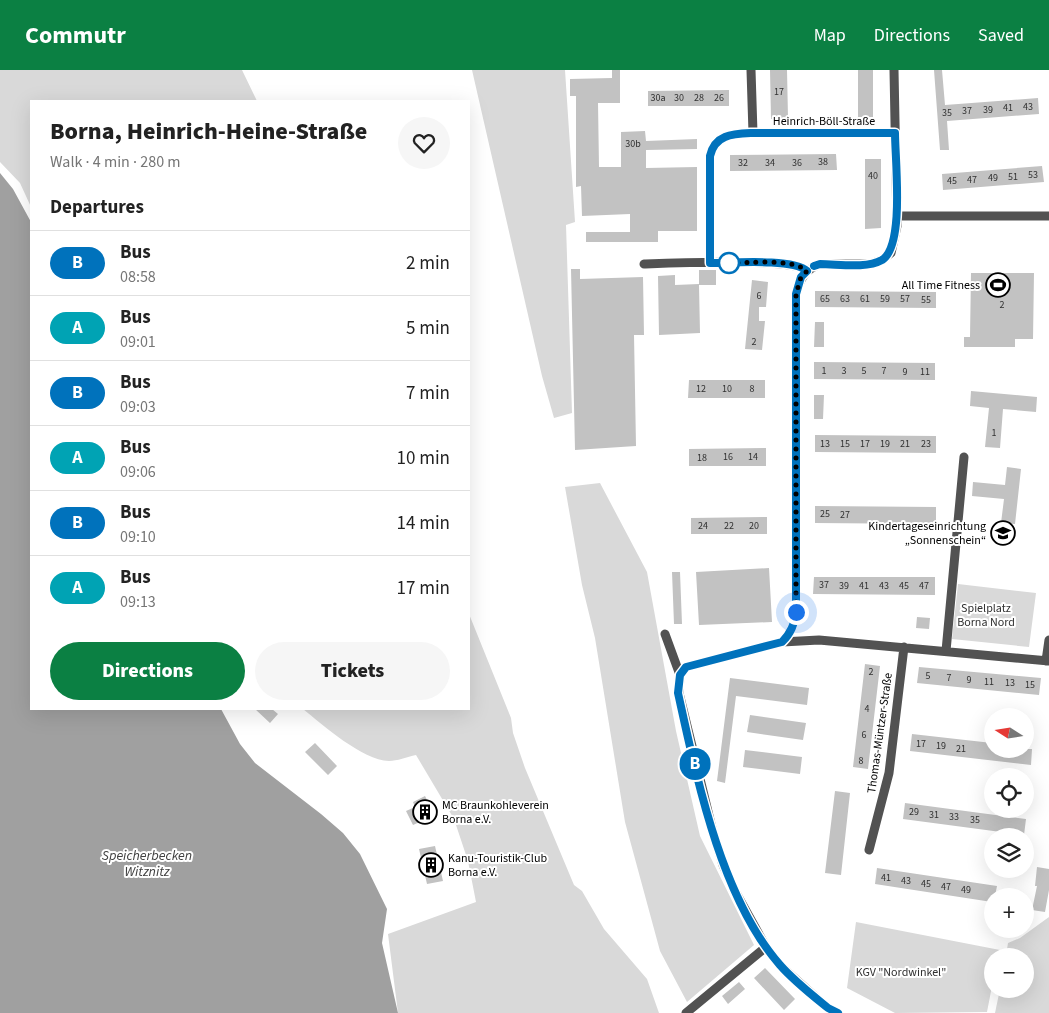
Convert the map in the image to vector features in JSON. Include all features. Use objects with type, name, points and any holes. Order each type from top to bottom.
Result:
[{"type":"street","points":[[752,70],[753,133]]},
{"type":"street","points":[[782,642],[789,635],[794,625],[796,612],[796,294],[801,277],[807,271],[820,264],[870,264],[882,260],[890,253],[895,240],[897,216],[894,70]]},
{"type":"street","name":"Heinrich-Böll-Straße","points":[[710,263],[709,170],[712,146],[723,137],[753,133],[895,133]]},
{"type":"street","points":[[897,216],[1049,216]]},
{"type":"street","points":[[644,264],[779,263],[802,267],[807,271]]},
{"type":"street","points":[[946,651],[964,457]]},
{"type":"street","points":[[665,634],[680,675],[678,693],[682,712],[723,865],[766,947],[794,979],[828,1008],[838,1013]]},
{"type":"street","points":[[680,675],[686,667],[704,661],[782,642],[819,640],[1048,661],[1049,640]]},
{"type":"street","name":"Thomas-Müntzer-Straße","points":[[869,850],[889,773],[904,647]]},
{"type":"street","points":[[686,1013],[766,947]]},
{"type":"green space","points":[[0,70],[242,70],[257,100],[30,100],[30,205],[20,183],[0,162]]},
{"type":"green space","points":[[472,70],[565,70],[575,222],[566,225],[572,413],[554,418],[542,376]]},
{"type":"green space","points":[[600,483],[647,572],[676,731],[700,836],[754,945],[687,1002],[660,951],[625,822],[595,638],[582,585],[565,487]]},
{"type":"green space","name":"Spielplatz Borna Nord","points":[[958,584],[1036,593],[1029,647],[952,639]]},
{"type":"green space","points":[[470,616],[511,718],[513,733],[525,768],[574,885],[582,891],[604,929],[647,979],[659,1013],[398,1013],[388,934],[476,902],[468,861],[454,819],[416,755],[399,760],[378,759],[343,741],[304,710],[470,710]]},
{"type":"green space","points":[[1049,917],[1049,1013],[995,1013],[998,998],[1034,998],[1034,948],[1007,948],[1008,943],[1020,938],[1034,938],[1034,928]]},
{"type":"green space","name":"KGV \"Nordwinkel\"","points":[[856,922],[990,948],[984,948],[984,998],[990,998],[987,1012],[895,1013],[847,988]]},
{"type":"water","name":"Speicherbecken Witznitz","points":[[0,173],[13,189],[30,220],[30,710],[222,710],[240,744],[255,763],[343,833],[360,854],[387,909],[382,943],[398,1013],[0,1013]]},
{"type":"building","points":[[612,70],[620,70],[620,103],[598,103],[599,167],[621,167],[621,132],[645,131],[646,141],[697,139],[697,149],[646,150],[646,168],[697,167],[697,231],[658,231],[658,242],[586,242],[586,232],[630,232],[630,214],[582,216],[581,186],[576,187],[576,96],[570,96],[570,79],[612,78]]},
{"type":"building","points":[[770,70],[787,70],[788,118],[771,119]]},
{"type":"building","points":[[858,70],[873,70],[873,117],[858,117]]},
{"type":"building","points":[[934,70],[942,70],[945,105],[1038,98],[1039,114],[947,121],[949,150],[940,150]]},
{"type":"building","points":[[729,90],[729,106],[648,106],[648,91]]},
{"type":"building","points":[[836,154],[837,170],[730,171],[730,155]]},
{"type":"building","points":[[865,159],[881,159],[881,228],[865,229]]},
{"type":"building","points":[[1042,166],[1044,182],[943,190],[942,174]]},
{"type":"building","points":[[571,269],[580,269],[580,279],[643,277],[644,335],[634,335],[636,446],[575,450]]},
{"type":"building","points":[[699,270],[716,270],[716,285],[699,285],[700,333],[659,335],[658,276],[675,275],[675,285],[699,284]]},
{"type":"building","points":[[971,273],[1034,273],[1033,339],[1015,339],[1015,347],[964,347],[964,337],[970,337]]},
{"type":"building","points":[[752,280],[768,282],[766,307],[759,307],[759,321],[765,321],[762,350],[745,349]]},
{"type":"building","points":[[815,291],[936,292],[936,308],[815,307]]},
{"type":"building","points":[[815,322],[824,322],[824,347],[814,347]]},
{"type":"building","points":[[814,362],[935,363],[935,380],[814,379]]},
{"type":"building","points":[[689,380],[765,380],[765,398],[688,398]]},
{"type":"building","points":[[971,391],[1037,397],[1036,412],[1003,409],[1000,448],[985,447],[989,408],[970,406]]},
{"type":"building","points":[[814,395],[824,395],[823,419],[814,419]]},
{"type":"building","points":[[815,435],[936,436],[936,453],[815,452]]},
{"type":"building","points":[[766,448],[766,466],[689,466],[689,449]]},
{"type":"building","points":[[1007,467],[1021,469],[1015,524],[1001,523],[1004,499],[972,496],[973,482],[1005,485]]},
{"type":"building","points":[[815,506],[936,507],[936,524],[815,523]]},
{"type":"building","points":[[767,517],[767,534],[691,534],[691,518]]},
{"type":"building","points":[[769,568],[772,622],[699,625],[696,572]]},
{"type":"building","points":[[672,572],[680,572],[682,624],[674,624]]},
{"type":"building","points":[[814,577],[935,577],[935,595],[813,594]]},
{"type":"building","points":[[917,617],[930,618],[929,629],[916,628]]},
{"type":"building","points":[[865,664],[880,666],[868,769],[853,767]]},
{"type":"building","points":[[919,667],[1041,678],[1039,695],[917,683]]},
{"type":"building","points":[[730,678],[809,688],[807,705],[736,696],[725,783],[717,781]]},
{"type":"building","points":[[256,710],[273,710],[278,714],[270,723]]},
{"type":"building","points":[[750,715],[806,723],[803,740],[747,732]]},
{"type":"building","points":[[912,734],[984,742],[984,758],[1031,758],[1031,765],[910,751]]},
{"type":"building","points":[[315,743],[337,766],[328,775],[305,752]]},
{"type":"building","points":[[745,750],[802,757],[800,774],[743,767]]},
{"type":"building","points":[[835,791],[850,793],[841,875],[825,873]]},
{"type":"building","name":"MC Braunkohleverein Borna e.V.","points":[[425,796],[436,818],[423,824],[422,821],[413,825],[406,811],[415,807],[413,802]]},
{"type":"building","points":[[905,803],[984,813],[984,818],[1026,819],[1025,828],[984,828],[984,830],[903,819]]},
{"type":"building","name":"Kanu-Touristik-Club Borna e.V.","points":[[435,846],[443,881],[427,884],[419,849]]},
{"type":"building","points":[[1037,867],[1049,869],[1049,890],[1045,912],[1034,910],[1037,886],[1035,886]]},
{"type":"building","points":[[877,868],[997,886],[997,888],[984,888],[984,901],[875,884]]},
{"type":"building","points":[[765,968],[795,999],[784,1010],[754,978]]},
{"type":"building","points":[[739,982],[745,989],[728,1004],[722,996]]},
{"type":"bus line","name":"B","points":[[814,266],[820,264],[870,264],[882,260],[890,253],[895,240],[897,226],[895,133],[753,133],[732,134],[718,140],[712,146],[710,156],[710,263],[779,263],[802,267],[807,271],[801,277],[796,294],[796,612],[794,625],[789,635],[782,642],[686,667],[680,675],[678,693],[713,832],[723,865],[735,891],[766,947],[781,966],[828,1008],[838,1013]]},
{"type":"place","name":"All Time Fitness","points":[[998,285]]},
{"type":"place","name":"Kindertageseinrichtung „Sonnenschein“","points":[[1003,533]]},
{"type":"place","name":"MC Braunkohleverein Borna e.V.","points":[[425,812]]},
{"type":"place","name":"Kanu-Touristik-Club Borna e.V.","points":[[431,865]]},
{"type":"route","points":[[729,263],[779,263],[802,267],[807,271],[801,277],[796,294],[796,612]]}]
